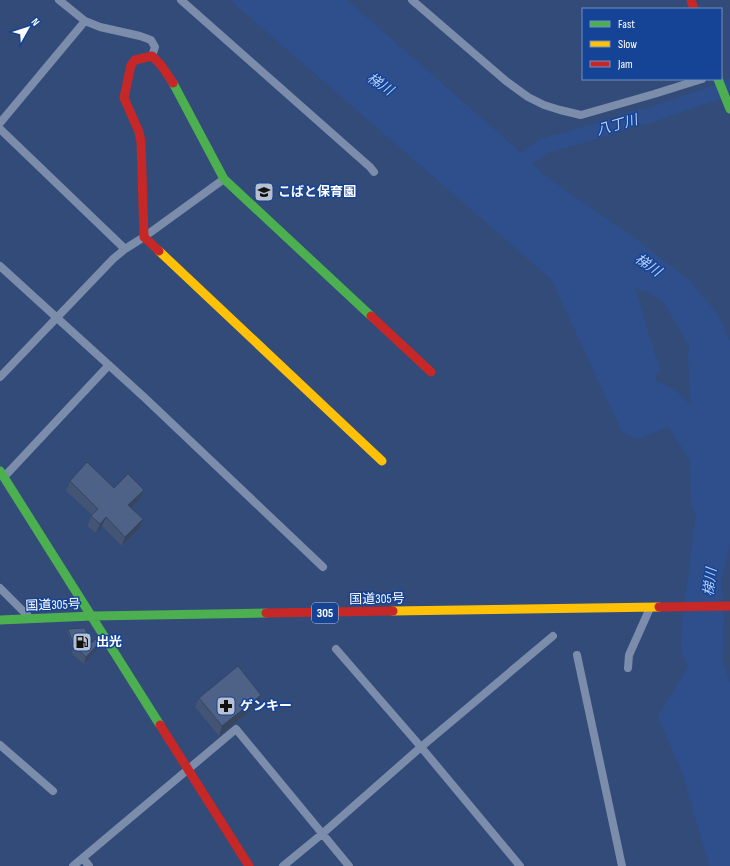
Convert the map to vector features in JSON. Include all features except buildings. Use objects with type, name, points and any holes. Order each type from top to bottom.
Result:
[{"type":"main road","points":[[382,461],[144,237],[141,142],[139,132],[124,98],[132,65],[135,60],[152,56],[170,78],[224,179],[431,372]]},
{"type":"main road","points":[[718,80],[729,107]]},
{"type":"main road","points":[[2,474],[249,866]]},
{"type":"main road","name":"国道305号","points":[[0,621],[30,618],[92,616],[730,606]]},
{"type":"street","points":[[59,0],[85,21],[100,27],[151,40],[155,47],[152,56]]},
{"type":"street","points":[[181,0],[285,91],[374,172]]},
{"type":"street","points":[[412,0],[506,81],[528,97],[544,105],[560,110],[581,115],[699,80]]},
{"type":"street","points":[[0,123],[85,21]]},
{"type":"street","points":[[0,129],[125,249]]},
{"type":"street","points":[[0,377],[99,273],[125,249],[224,179]]},
{"type":"street","points":[[0,266],[109,365],[323,566]]},
{"type":"street","points":[[2,474],[109,365]]},
{"type":"street","points":[[0,588],[30,618]]},
{"type":"street","points":[[628,668],[629,655],[653,607]]},
{"type":"street","points":[[283,866],[553,636]]},
{"type":"street","points":[[336,649],[421,747],[520,866]]},
{"type":"street","points":[[577,655],[622,866]]},
{"type":"street","points":[[73,866],[236,729],[349,866]]},
{"type":"street","points":[[0,744],[53,791]]},
{"type":"street","points":[[83,858],[90,866]]},
{"type":"water","name":"梯川","points":[[230,0],[347,0],[511,144],[545,176],[636,239],[689,280],[717,313],[730,341],[730,543],[721,580],[724,621],[722,660],[730,682],[730,866],[709,866],[684,778],[658,716],[688,667],[681,650],[682,621],[696,516],[691,505],[690,460],[668,427],[637,439],[622,432],[551,279]],"holes":[[[635,288],[649,292],[663,302],[689,345],[688,358],[691,406],[675,391],[656,382],[656,374],[661,372]]]},
{"type":"waterway","name":"八丁川","points":[[510,170],[544,146],[604,129],[639,117],[645,117],[730,86]]},
{"type":"traffic: fast","points":[[718,80],[730,109]]},
{"type":"traffic: fast","points":[[173,83],[224,179],[371,316]]},
{"type":"traffic: fast","points":[[0,471],[160,725]]},
{"type":"traffic: fast","points":[[0,620],[92,616],[266,613]]},
{"type":"traffic: slow","points":[[159,251],[382,461]]},
{"type":"traffic: slow","points":[[393,611],[659,607]]},
{"type":"traffic: jam","points":[[691,0],[694,8]]},
{"type":"traffic: jam","points":[[159,251],[144,237],[141,142],[139,132],[124,98],[131,65],[135,60],[152,56],[161,65],[173,83]]},
{"type":"traffic: jam","points":[[371,316],[431,372]]},
{"type":"traffic: jam","points":[[659,607],[730,606]]},
{"type":"traffic: jam","points":[[266,613],[393,611]]},
{"type":"traffic: jam","points":[[160,725],[249,866]]},
{"type":"place","name":"こばと保育園","points":[[264,192]]},
{"type":"place","name":"出光","points":[[82,642]]},
{"type":"place","name":"ゲンキー","points":[[226,706]]}]
